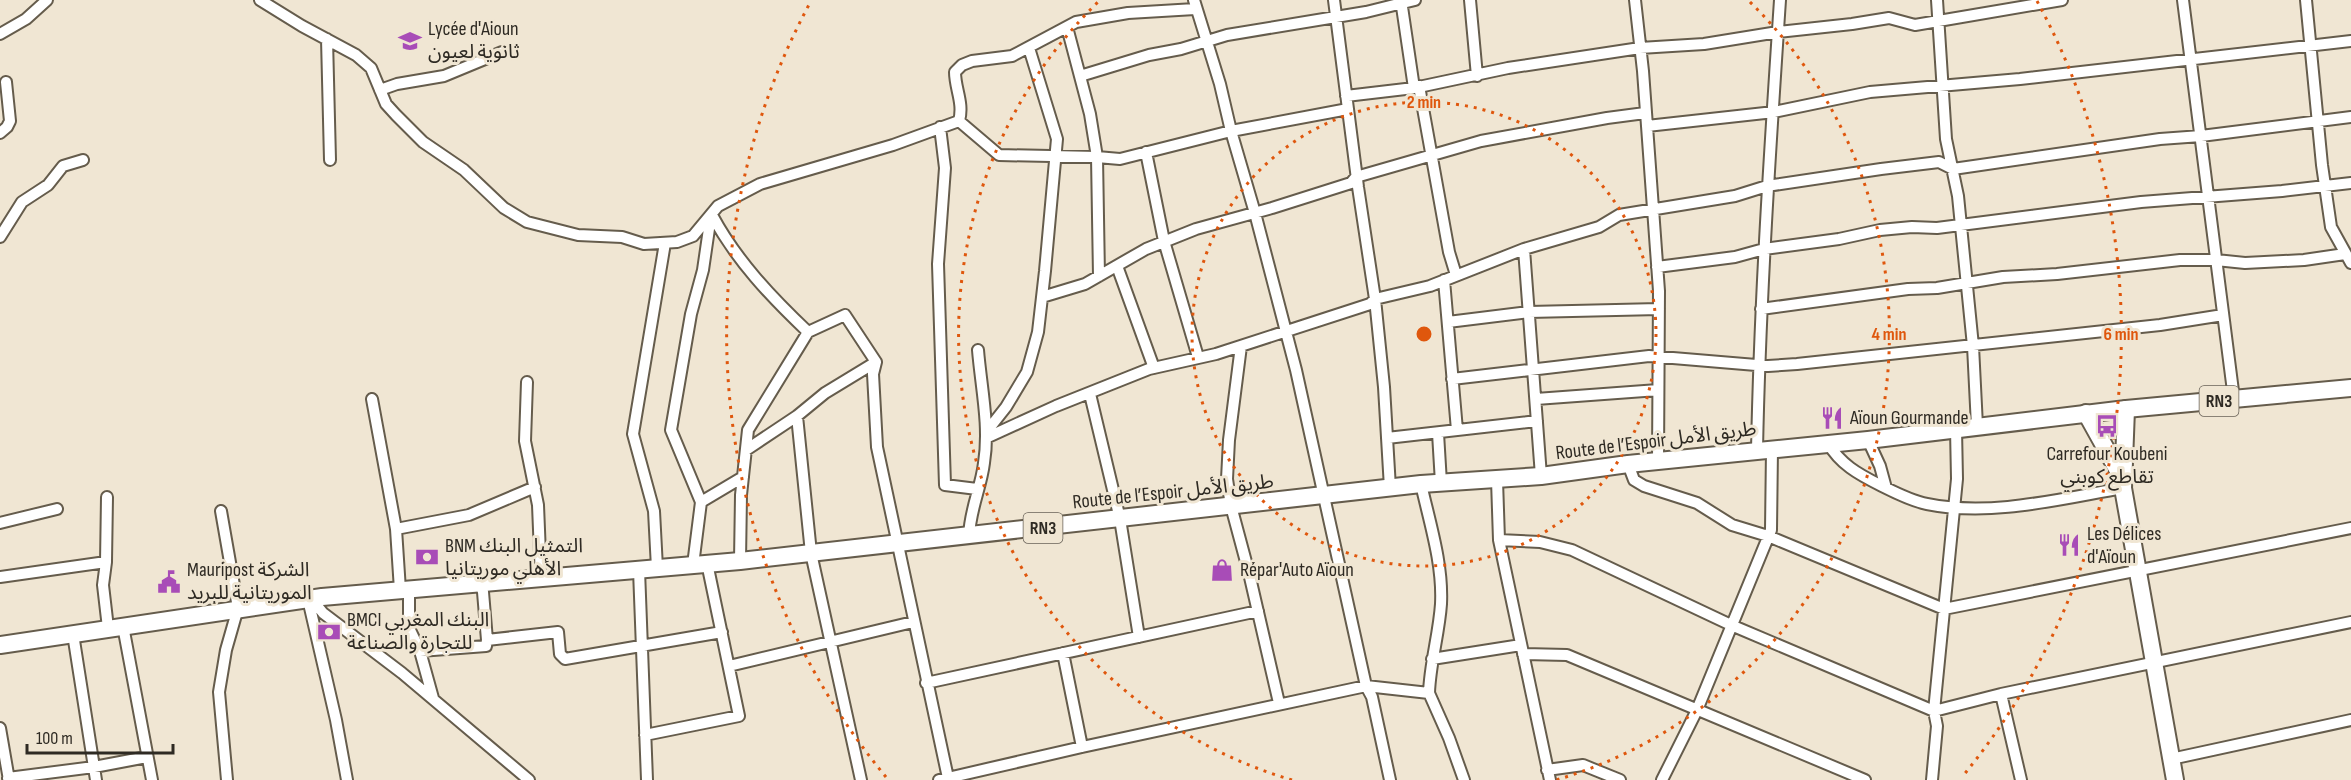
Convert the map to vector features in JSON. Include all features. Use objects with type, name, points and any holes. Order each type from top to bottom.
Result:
[{"type":"main road","name":"Route de l’Espoir طريق الأمل","points":[[0,645],[310,598],[740,561],[1323,497],[1420,484],[1541,476],[1628,464],[1868,440],[2126,409],[2350,391]]},
{"type":"main road","points":[[2126,409],[2122,482],[2175,780]]},
{"type":"main road","points":[[2086,414],[2122,482]]},
{"type":"street","points":[[2,33],[47,0]]},
{"type":"street","points":[[260,0],[356,55],[370,68],[386,104],[423,142],[464,170],[504,208],[527,222],[578,235],[622,237],[644,244],[677,242],[693,236],[718,206],[760,184],[893,145],[959,121]]},
{"type":"street","points":[[1335,0],[1356,177],[1375,299],[1390,488]]},
{"type":"street","points":[[1080,76],[1149,55],[1255,30],[1366,12],[1415,0]]},
{"type":"street","points":[[1470,0],[1477,76]]},
{"type":"street","points":[[1635,0],[1657,267],[1660,357],[1658,461]]},
{"type":"street","points":[[1662,780],[1697,710],[1771,530],[1773,489],[1764,450],[1758,365],[1780,0]]},
{"type":"street","points":[[1937,0],[1946,140],[1953,169],[1960,224],[1973,346],[1977,426]]},
{"type":"street","points":[[1346,96],[1416,87],[1508,68],[1640,48],[1704,44],[1889,18],[1915,25],[2062,0]]},
{"type":"street","points":[[2182,0],[2192,61],[2234,399]]},
{"type":"street","points":[[1761,309],[1966,283],[2180,260],[2245,263],[2348,258],[2331,227],[2306,0]]},
{"type":"street","points":[[1401,2],[1449,252],[1456,275]]},
{"type":"street","points":[[959,121],[962,104],[955,82],[955,72],[962,64],[984,58],[999,59],[1029,48],[1076,22],[1194,4],[1220,84],[1230,131],[1287,332],[1366,686],[1372,697],[1390,780]]},
{"type":"street","points":[[1066,27],[1090,114],[1097,157],[1099,276]]},
{"type":"street","points":[[327,39],[330,81],[330,160]]},
{"type":"street","points":[[1647,126],[1774,112],[1870,92],[1942,87],[2192,61],[2351,41]]},
{"type":"street","points":[[986,438],[991,426],[1006,407],[1027,372],[1038,332],[1042,297],[1057,139],[1029,48]]},
{"type":"street","points":[[380,90],[397,84],[444,76],[502,52]]},
{"type":"street","points":[[0,133],[10,121],[6,82]]},
{"type":"street","points":[[959,121],[999,155],[1119,159],[1230,131],[1348,109]]},
{"type":"street","points":[[1042,297],[1085,284],[1164,241],[1196,229],[1351,183],[1356,177],[1481,141],[1646,113]]},
{"type":"street","points":[[986,438],[1056,406],[1154,368],[1287,332],[1370,304],[1375,299],[1444,280],[1524,249],[1599,227],[1619,214],[1735,196],[1767,186],[1939,162],[1953,169],[2160,139],[2351,117]]},
{"type":"street","points":[[940,127],[945,168],[938,264],[945,485],[977,489]]},
{"type":"street","points":[[1146,152],[1164,241],[1198,357]]},
{"type":"street","points":[[0,237],[22,202],[48,185],[63,166],[83,160]]},
{"type":"street","points":[[1657,267],[1736,257],[1764,249],[1912,227],[1937,228],[2209,196],[2351,183]]},
{"type":"street","points":[[711,215],[726,242],[753,276],[808,332]]},
{"type":"street","points":[[645,735],[739,716],[722,632],[700,564],[701,502],[671,430],[691,314],[703,270],[711,215]]},
{"type":"street","points":[[657,568],[654,511],[633,434],[665,243]]},
{"type":"street","points":[[1524,249],[1541,476]]},
{"type":"street","points":[[1117,266],[1154,368]]},
{"type":"street","points":[[1444,280],[1457,430]]},
{"type":"street","points":[[1448,322],[1529,312],[1659,309]]},
{"type":"street","points":[[740,561],[743,477],[748,430],[808,332],[845,315],[876,362],[873,374],[877,447],[926,683],[943,779],[1279,703],[1366,686],[1429,693]]},
{"type":"street","points":[[1452,379],[1648,356],[1758,365],[1788,365],[2160,325],[2223,315]]},
{"type":"street","points":[[1241,346],[1229,440],[1227,479],[1231,506],[1279,703]]},
{"type":"street","points":[[969,536],[970,517],[984,464],[986,438],[978,350]]},
{"type":"street","points":[[746,450],[797,416],[825,393],[876,362]]},
{"type":"street","points":[[527,382],[525,441],[536,488],[541,579]]},
{"type":"street","points":[[1536,399],[1658,390]]},
{"type":"street","points":[[1090,394],[1120,519],[1139,637]]},
{"type":"street","points":[[372,399],[396,529],[409,628],[420,651],[433,698]]},
{"type":"street","points":[[797,416],[811,553],[861,780]]},
{"type":"street","points":[[1387,438],[1537,421]]},
{"type":"street","points":[[1932,780],[1937,726],[1934,711],[1958,479],[1956,429]]},
{"type":"street","points":[[1438,433],[1441,483]]},
{"type":"street","points":[[1868,440],[1880,466],[1886,488]]},
{"type":"street","points":[[1828,443],[1836,457],[1844,464],[1886,488],[1924,504],[1955,508],[2008,507],[2122,482]]},
{"type":"street","points":[[1628,464],[1634,480],[1644,486],[1697,503],[1732,525],[1768,537],[1944,609],[2351,528]]},
{"type":"street","points":[[701,502],[743,477]]},
{"type":"street","points":[[1497,480],[1499,540],[1549,775],[1583,765],[1620,780]]},
{"type":"street","points":[[1420,484],[1440,569],[1441,605],[1429,693],[1464,780]]},
{"type":"street","points":[[396,529],[469,515],[536,488]]},
{"type":"street","points":[[107,497],[106,562],[103,585],[116,627],[152,780]]},
{"type":"street","points":[[0,523],[57,509]]},
{"type":"street","points":[[221,511],[238,608],[226,650],[219,692],[227,780]]},
{"type":"street","points":[[1499,540],[1540,542],[1572,549],[1731,625],[1934,711],[2001,694],[2351,622]]},
{"type":"street","points":[[0,577],[106,562]]},
{"type":"street","points":[[639,570],[647,780]]},
{"type":"street","points":[[420,651],[486,646],[483,592],[480,583]]},
{"type":"street","points":[[310,598],[323,613],[433,698],[529,780]]},
{"type":"street","points":[[310,598],[347,780]]},
{"type":"street","points":[[926,683],[1258,611]]},
{"type":"street","points":[[729,666],[913,622]]},
{"type":"street","points":[[487,640],[558,633],[560,654],[565,659],[722,632]]},
{"type":"street","points":[[72,634],[96,780]]},
{"type":"street","points":[[1432,659],[1522,650],[1567,655],[1864,780]]},
{"type":"street","points":[[1063,653],[1082,747]]},
{"type":"street","points":[[2001,694],[2021,780]]},
{"type":"street","points":[[2171,759],[2351,720]]},
{"type":"street","points":[[0,728],[3,767],[8,779],[147,757]]},
{"type":"place","name":"Lycée d'Aioun ثانوية لعيون","points":[[410,41]]},
{"type":"place","name":"Aïoun Gourmande","points":[[1832,418]]},
{"type":"place","name":"Carrefour Koubeni تقاطع كوبني","points":[[2107,426]]},
{"type":"place","name":"Les Délices d'Aïoun","points":[[2069,545]]},
{"type":"place","name":"BNM التمثيل البنك الأهلي موريتانيا","points":[[427,557]]},
{"type":"place","name":"Répar'Auto Aïoun","points":[[1222,570]]},
{"type":"place","name":"Mauripost الشركة الموريتانية للبريد","points":[[169,582]]},
{"type":"place","name":"BMCI البنك المغربي للتجارة والصناعة","points":[[329,632]]}]
